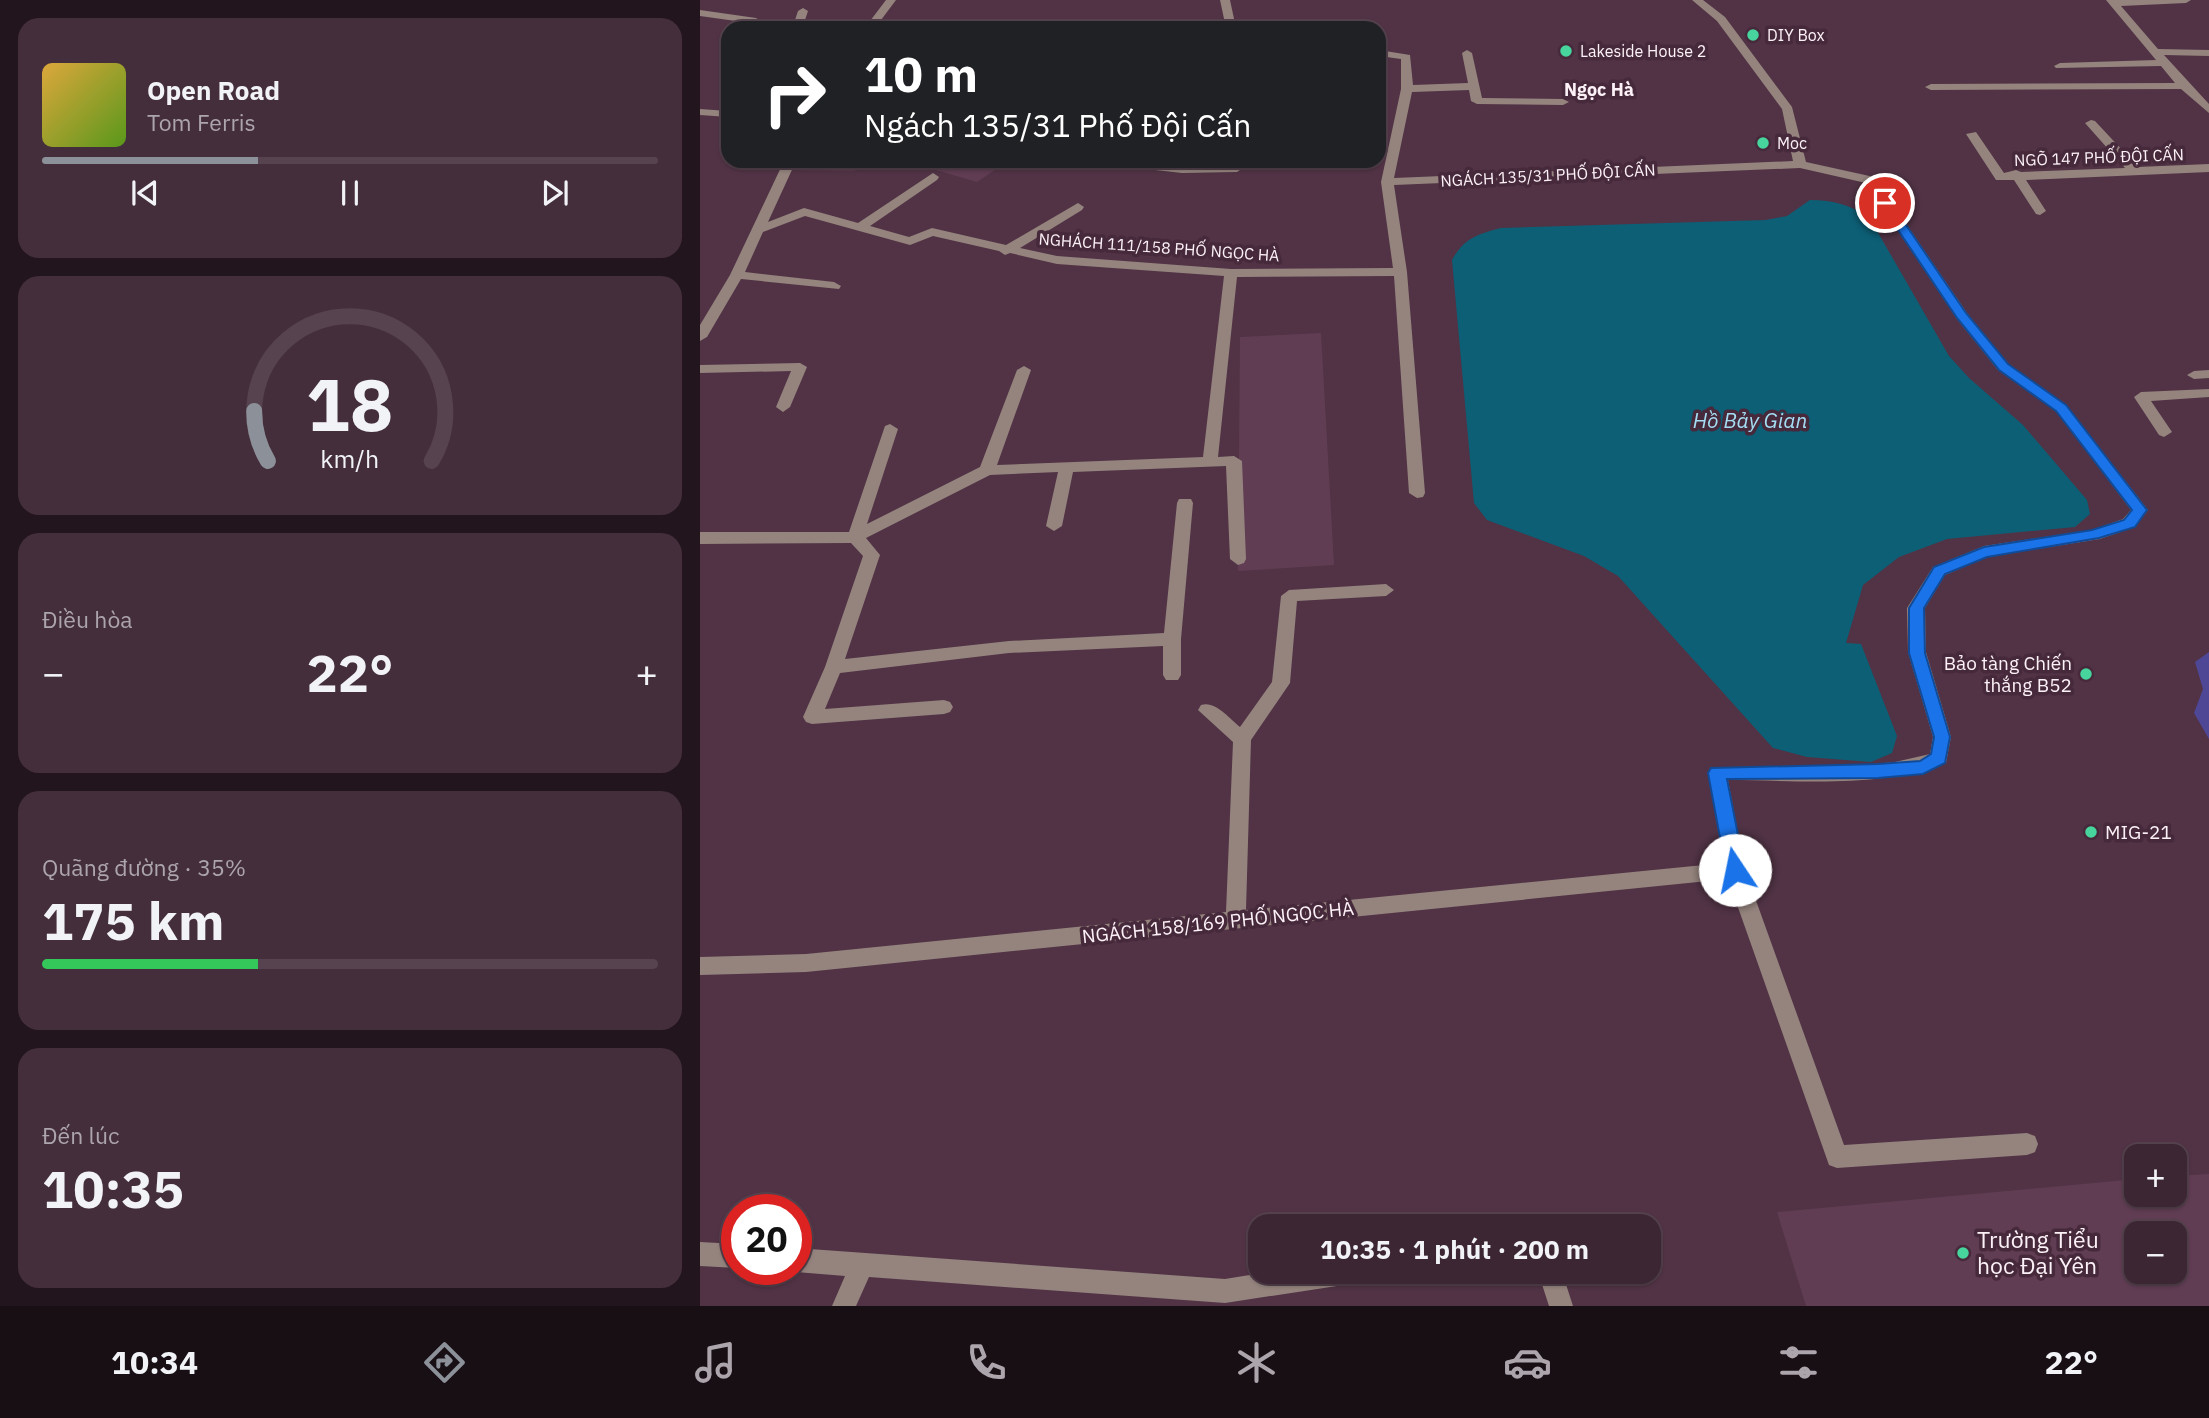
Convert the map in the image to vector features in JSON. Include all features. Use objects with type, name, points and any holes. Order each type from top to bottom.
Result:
[{"type":"street","points":[[876,21],[891,0]]},
{"type":"street","points":[[1225,0],[1230,21]]},
{"type":"street","points":[[1697,0],[1721,19],[1788,109],[1800,164]]},
{"type":"street","points":[[2113,2],[2186,0]]},
{"type":"street","points":[[2113,2],[2184,86],[2209,110]]},
{"type":"street","points":[[800,21],[803,11]]},
{"type":"street","points":[[700,13],[756,21]]},
{"type":"street","points":[[2157,52],[2209,52]]},
{"type":"street","points":[[1467,53],[1477,102],[1563,102]]},
{"type":"street","points":[[1386,54],[1406,57],[1407,89],[1387,183],[1400,272],[1417,493]]},
{"type":"street","points":[[2060,66],[2165,63]]},
{"type":"street","points":[[1407,89],[1472,86]]},
{"type":"street","points":[[1931,87],[2184,86]]},
{"type":"street","points":[[702,112],[721,113]]},
{"type":"street","points":[[2091,122],[2135,172]]},
{"type":"street","name":"NGÕ 147 PHỐ ĐỘI CẤN","points":[[1972,134],[2000,177],[2016,174],[2209,168]]},
{"type":"street","name":"NGÁCH 135/31 PHỐ ĐỘI CẤN","points":[[1387,183],[1800,164],[1870,180],[1962,316],[2003,367],[2061,408],[2140,510],[2129,523],[2094,534],[1984,552],[1939,571],[1916,608],[1917,653],[1942,737],[1939,758],[1923,767],[1878,771],[1717,773],[1735,870]]},
{"type":"street","points":[[700,337],[737,275],[787,168]]},
{"type":"street","points":[[1173,168],[1237,168]]},
{"type":"street","points":[[2016,174],[2040,211]]},
{"type":"street","points":[[859,228],[933,177]]},
{"type":"street","points":[[1005,251],[1078,207]]},
{"type":"street","name":"NGHÁCH 111/158 PHỐ NGỌC HÀ","points":[[758,230],[804,212],[910,240],[932,232],[1005,251],[1057,260],[1231,273],[1400,272]]},
{"type":"street","points":[[1210,462],[1231,273]]},
{"type":"street","points":[[737,275],[834,286]]},
{"type":"street","points":[[700,369],[800,367],[783,407]]},
{"type":"street","points":[[987,470],[1024,370]]},
{"type":"street","points":[[2164,432],[2141,397],[2209,393]]},
{"type":"street","points":[[855,537],[890,429]]},
{"type":"street","points":[[700,538],[855,537],[987,470],[1234,461],[1238,559]]},
{"type":"street","points":[[1054,526],[1067,465]]},
{"type":"street","points":[[1172,676],[1172,639],[1185,503]]},
{"type":"street","points":[[855,537],[872,555],[834,667],[812,717],[944,707]]},
{"type":"street","points":[[1236,920],[1242,739],[1280,683],[1289,596],[1386,590]]},
{"type":"street","points":[[834,667],[1009,647],[1172,639]]},
{"type":"street","points":[[1207,710],[1242,739]]},
{"type":"street","points":[[1735,870],[1837,1157],[2027,1144]]},
{"type":"street","name":"NGÁCH 158/169 PHỐ NGỌC HÀ","points":[[700,967],[806,963],[1735,870]]},
{"type":"street","points":[[700,1254],[721,1255]]},
{"type":"street","points":[[812,1261],[1224,1299],[1294,1284]]},
{"type":"street","points":[[844,1306],[862,1264]]},
{"type":"street","points":[[1553,1284],[1560,1306]]},
{"type":"shaded area","points":[[791,168],[861,168],[854,171],[790,170]]},
{"type":"shaded area","points":[[929,168],[998,168],[977,182]]},
{"type":"shaded area","points":[[1321,333],[1334,565],[1238,571],[1240,337]]},
{"type":"shaded area","points":[[2209,652],[2209,739],[2194,713],[2203,689],[2195,662]]},
{"type":"shaded area","name":"Trường Tiểu học Đại Yên","points":[[2209,1174],[2209,1306],[1806,1306],[1777,1212],[2124,1180],[2124,1207],[2187,1207],[2187,1175]]},
{"type":"water","name":"Hồ Bảy Gian","points":[[1810,200],[1841,204],[1869,217],[1949,356],[1969,378],[2023,425],[2087,500],[2090,514],[2075,527],[1947,539],[1899,557],[1863,585],[1846,643],[1861,644],[1897,736],[1892,753],[1871,762],[1807,757],[1773,748],[1618,576],[1584,556],[1487,520],[1474,503],[1452,260],[1461,247],[1479,235],[1501,228],[1766,220],[1787,216]]},
{"type":"place","name":"DIY Box","points":[[1753,35]]},
{"type":"place","name":"Lakeside House 2","points":[[1566,51]]},
{"type":"place","name":"Moc","points":[[1763,143]]},
{"type":"place","name":"Bảo tàng Chiến thắng B52","points":[[2086,674]]},
{"type":"place","name":"MIG-21","points":[[2091,832]]},
{"type":"place","name":"Trường Tiểu học Đại Yên","points":[[1963,1253]]},
{"type":"district","name":"Ngọc Hà","points":[[1599,90]]},
{"type":"route","points":[[1735,870],[1717,773],[1878,771],[1923,767],[1939,758],[1942,737],[1917,653],[1916,608],[1939,571],[1984,552],[2094,534],[2129,523],[2140,510],[2061,408],[2003,367],[1962,316],[1885,203]]}]
